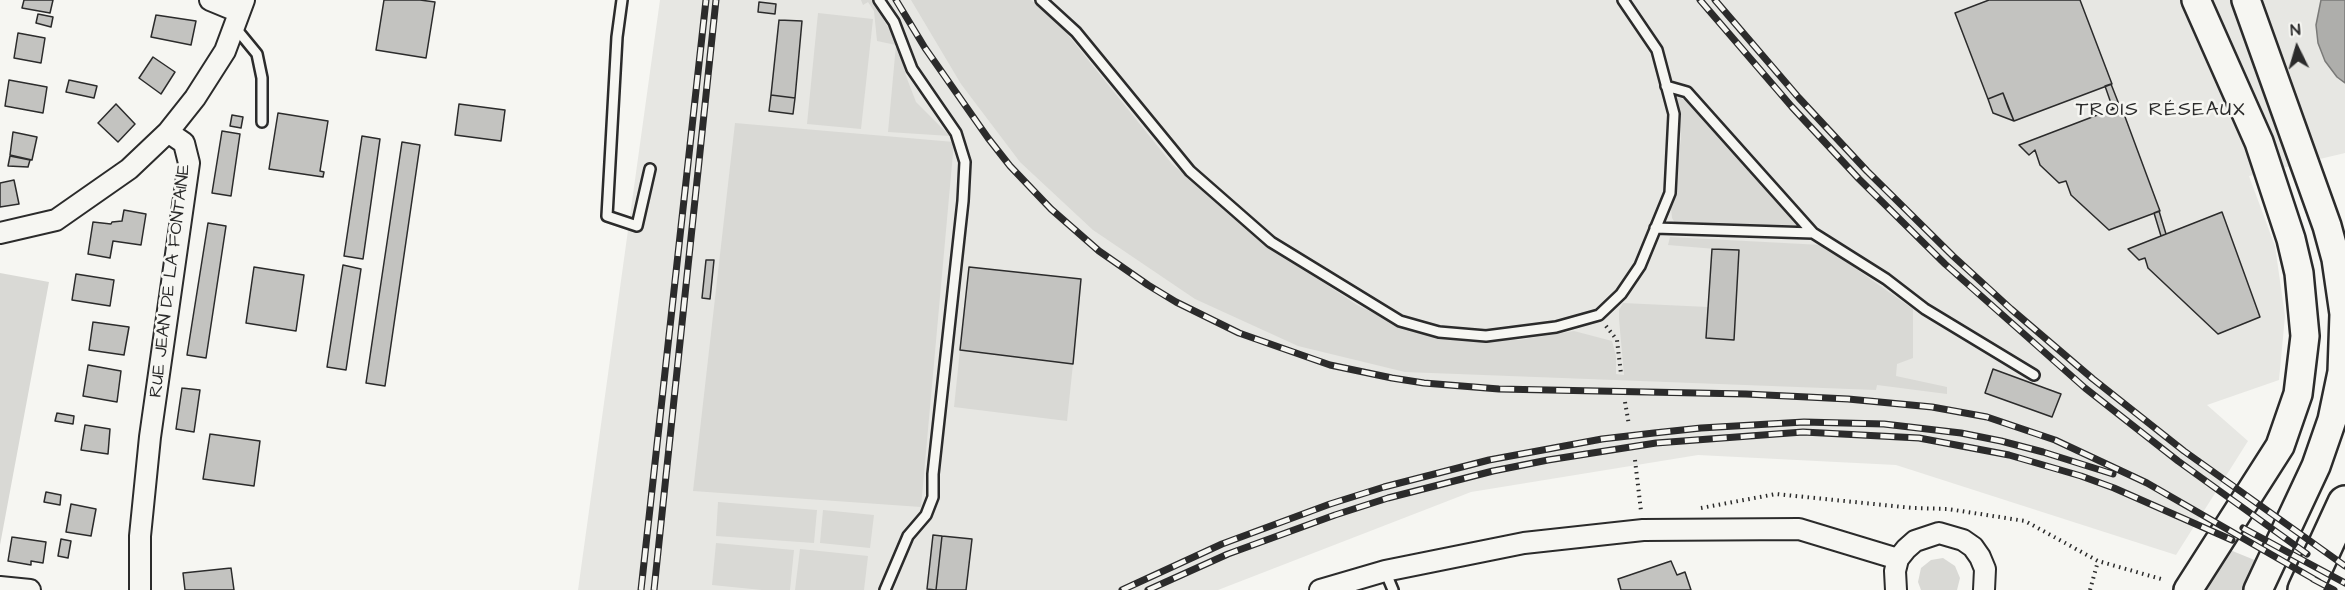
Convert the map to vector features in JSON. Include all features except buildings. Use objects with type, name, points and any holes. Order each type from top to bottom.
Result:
[{"type":"highway","points":[[2305,590],[2345,503]]},
{"type":"main road","points":[[2188,590],[2280,446],[2298,394],[2305,336],[2302,293],[2291,239],[2259,142],[2196,0]]},
{"type":"main road","points":[[2246,0],[2327,226],[2336,259],[2344,314],[2339,394],[2326,439],[2316,466],[2258,590]]},
{"type":"street","points":[[0,234],[56,220],[129,169],[168,132],[195,98],[225,51],[239,13],[210,0]]},
{"type":"street","name":"RUE JEAN DE LA FONTAINE","points":[[140,590],[140,536],[150,437],[189,163],[184,143],[168,132]]},
{"type":"street","points":[[1320,590],[1385,571],[1524,543],[1643,530],[1799,528],[1898,559]]},
{"type":"street","points":[[1896,590],[1895,571],[1898,559],[1915,541],[1939,533],[1951,535],[1973,547],[1980,557],[1985,575],[1984,590]]},
{"type":"street","points":[[0,587],[30,590]]},
{"type":"lane","points":[[622,0],[617,37],[607,216],[637,226],[650,169]]},
{"type":"lane","points":[[879,0],[894,22],[912,69],[956,133],[965,162],[963,201],[933,474],[933,497],[926,515],[908,536],[885,590]]},
{"type":"lane","points":[[1041,0],[1076,32],[1190,171],[1271,242],[1400,321],[1439,332],[1486,336],[1556,327],[1599,315],[1621,294],[1640,266],[1670,193],[1674,114],[1657,50],[1623,0]]},
{"type":"lane","points":[[239,13],[257,54],[262,78],[262,122]]},
{"type":"lane","points":[[1666,86],[1687,92],[1813,234],[1886,279],[1926,309],[2034,375]]},
{"type":"lane","points":[[1655,228],[1813,234]]},
{"type":"lane","points":[[1385,571],[1393,590]]},
{"type":"path","points":[[1599,315],[1617,340],[1621,374]]},
{"type":"path","points":[[1625,402],[1629,424]]},
{"type":"path","points":[[1635,460],[1643,530]]},
{"type":"path","points":[[2090,590],[2098,561]]},
{"type":"shaded area","points":[[660,0],[2345,0],[2345,153],[2249,176],[2275,246],[2285,316],[2279,380],[2207,405],[2248,441],[2176,555],[1896,465],[1698,455],[1471,492],[1218,590],[578,590]]},
{"type":"shaded area","points":[[861,0],[872,0],[899,46],[906,76],[916,102],[950,136],[888,132],[896,45],[877,41],[874,11],[868,2],[863,5]]},
{"type":"shaded area","points":[[911,0],[1031,0],[1060,25],[1172,164],[1267,245],[1357,305],[1413,332],[1446,339],[1519,340],[1574,331],[1612,341],[1616,356],[1616,374],[1624,375],[1619,319],[1619,310],[1623,303],[1708,307],[1734,339],[1739,251],[1668,245],[1670,237],[1822,245],[1913,309],[1913,358],[1897,364],[1896,376],[1947,387],[1947,394],[1877,385],[1876,390],[1405,372],[1298,346],[1195,299],[1093,230],[1020,162],[961,84]]},
{"type":"shaded area","points":[[2321,0],[2345,0],[2345,83],[2337,77],[2325,61],[2318,43],[2316,25]]},
{"type":"shaded area","points":[[818,13],[873,19],[861,129],[807,124]]},
{"type":"shaded area","points":[[1677,97],[1686,100],[1803,228],[1726,227],[1675,223],[1671,208],[1681,139]]},
{"type":"shaded area","points":[[735,123],[954,142],[921,507],[693,491]]},
{"type":"shaded area","points":[[0,273],[49,282],[0,545]]},
{"type":"shaded area","points":[[960,350],[1073,364],[1067,421],[954,407]]},
{"type":"shaded area","points":[[718,502],[817,510],[814,543],[716,536]]},
{"type":"shaded area","points":[[823,510],[874,515],[870,548],[820,543]]},
{"type":"shaded area","points":[[716,543],[794,550],[790,590],[712,585]]},
{"type":"shaded area","points":[[800,549],[868,556],[864,590],[795,590]]},
{"type":"shaded area","points":[[2230,550],[2257,561],[2242,590],[2203,590]]},
{"type":"shaded area","points":[[1943,558],[1955,566],[1960,578],[1957,590],[1921,590],[1918,582],[1921,568],[1931,560]]},
{"type":"railway","points":[[641,590],[706,0]]},
{"type":"railway","points":[[654,590],[716,0]]},
{"type":"railway","points":[[896,0],[925,48],[988,138],[1010,166],[1051,209],[1099,251],[1148,285],[1176,302],[1239,333],[1330,365],[1424,383],[1499,389],[1746,394],[1848,399],[1932,407],[1987,417],[2055,440],[2147,483],[2319,582]]},
{"type":"railway","points":[[1700,0],[1792,107],[1859,179],[1945,264],[2085,388],[2178,461],[2307,554]]},
{"type":"railway","points":[[1715,0],[1799,98],[1867,171],[1953,256],[2011,309],[2093,379],[2184,451],[2345,566]]},
{"type":"railway","points":[[1122,590],[1222,544],[1330,504],[1384,487],[1489,460],[1602,439],[1701,428],[1804,422],[1884,424],[1961,433],[2001,441],[2113,474]]},
{"type":"railway","points":[[1148,590],[1228,554],[1335,515],[1388,498],[1493,471],[1656,443],[1803,432],[1919,438],[2009,455],[2114,488],[2232,540]]},
{"type":"railway","points":[[2243,528],[2345,583]]},
{"type":"railway","points":[[2313,579],[2334,590]]},
{"type":"district","name":"TROIS RÉSEAUX","points":[[2161,111]]}]
